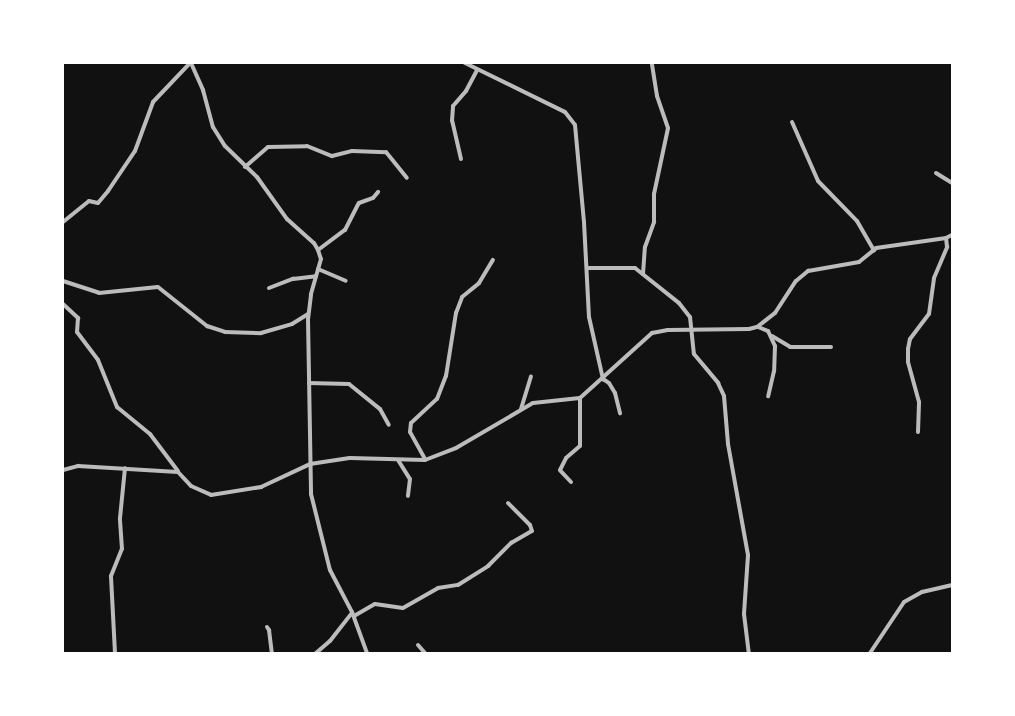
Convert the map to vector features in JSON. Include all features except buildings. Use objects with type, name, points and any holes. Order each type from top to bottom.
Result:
[{"type":"street","points":[[63,222],[89,201],[98,203],[108,191],[135,151],[153,102],[191,63],[203,90],[216,133],[225,146],[270,193],[287,219],[314,243],[321,259],[308,314],[310,464],[315,518],[330,570],[353,614],[367,653]]},
{"type":"street","points":[[465,63],[541,99],[571,118],[575,125],[589,317],[603,380]]},
{"type":"street","points":[[643,275],[645,247],[654,222],[654,194],[668,128],[657,96],[652,63]]},
{"type":"street","points":[[461,159],[452,121],[453,106],[466,91],[477,70]]},
{"type":"street","points":[[792,122],[818,181],[857,220],[874,250]]},
{"type":"street","points":[[245,167],[268,147],[307,146],[332,156],[352,151],[386,152],[407,178]]},
{"type":"street","points":[[936,173],[952,183]]},
{"type":"street","points":[[318,250],[345,230],[359,203],[373,198],[378,192]]},
{"type":"street","points":[[757,327],[775,313],[802,275],[808,271],[859,262],[874,250],[946,238],[952,235]]},
{"type":"street","points":[[918,432],[919,402],[908,362],[908,349],[910,339],[929,314],[934,278],[947,247],[946,238]]},
{"type":"street","points":[[425,460],[410,432],[411,423],[437,399],[446,376],[456,313],[462,297],[479,283],[493,260]]},
{"type":"street","points":[[587,267],[634,268],[679,303],[690,317],[694,354],[718,383],[724,396],[728,416],[728,444],[748,555],[744,614],[749,653]]},
{"type":"street","points":[[318,269],[346,281]]},
{"type":"street","points":[[269,288],[293,279],[316,276]]},
{"type":"street","points":[[63,281],[99,293],[158,287],[207,326],[225,333],[261,333],[292,324],[308,314]]},
{"type":"street","points":[[63,304],[78,318],[77,332],[98,360],[117,407],[150,435],[191,486],[211,495],[261,487],[310,464],[350,458],[425,460],[456,448],[533,404],[580,398],[603,380],[652,333],[757,327],[790,347],[831,347]]},
{"type":"street","points":[[768,396],[774,371],[775,346],[772,335]]},
{"type":"street","points":[[521,409],[531,377]]},
{"type":"street","points":[[603,380],[609,383],[615,393],[620,413]]},
{"type":"street","points":[[309,383],[349,384],[380,409],[389,425]]},
{"type":"street","points":[[571,482],[560,470],[566,458],[580,446],[580,398]]},
{"type":"street","points":[[398,459],[410,479],[408,496]]},
{"type":"street","points":[[63,470],[78,466],[178,472]]},
{"type":"street","points":[[115,653],[111,576],[122,549],[120,518],[125,468]]},
{"type":"street","points":[[316,653],[330,641],[353,614],[375,604],[403,608],[438,588],[458,585],[488,566],[511,543],[532,531],[530,525],[508,503]]},
{"type":"street","points":[[870,653],[904,602],[922,592],[952,585]]},
{"type":"street","points":[[267,627],[270,630],[272,653]]},
{"type":"street","points":[[417,645],[425,653]]}]
